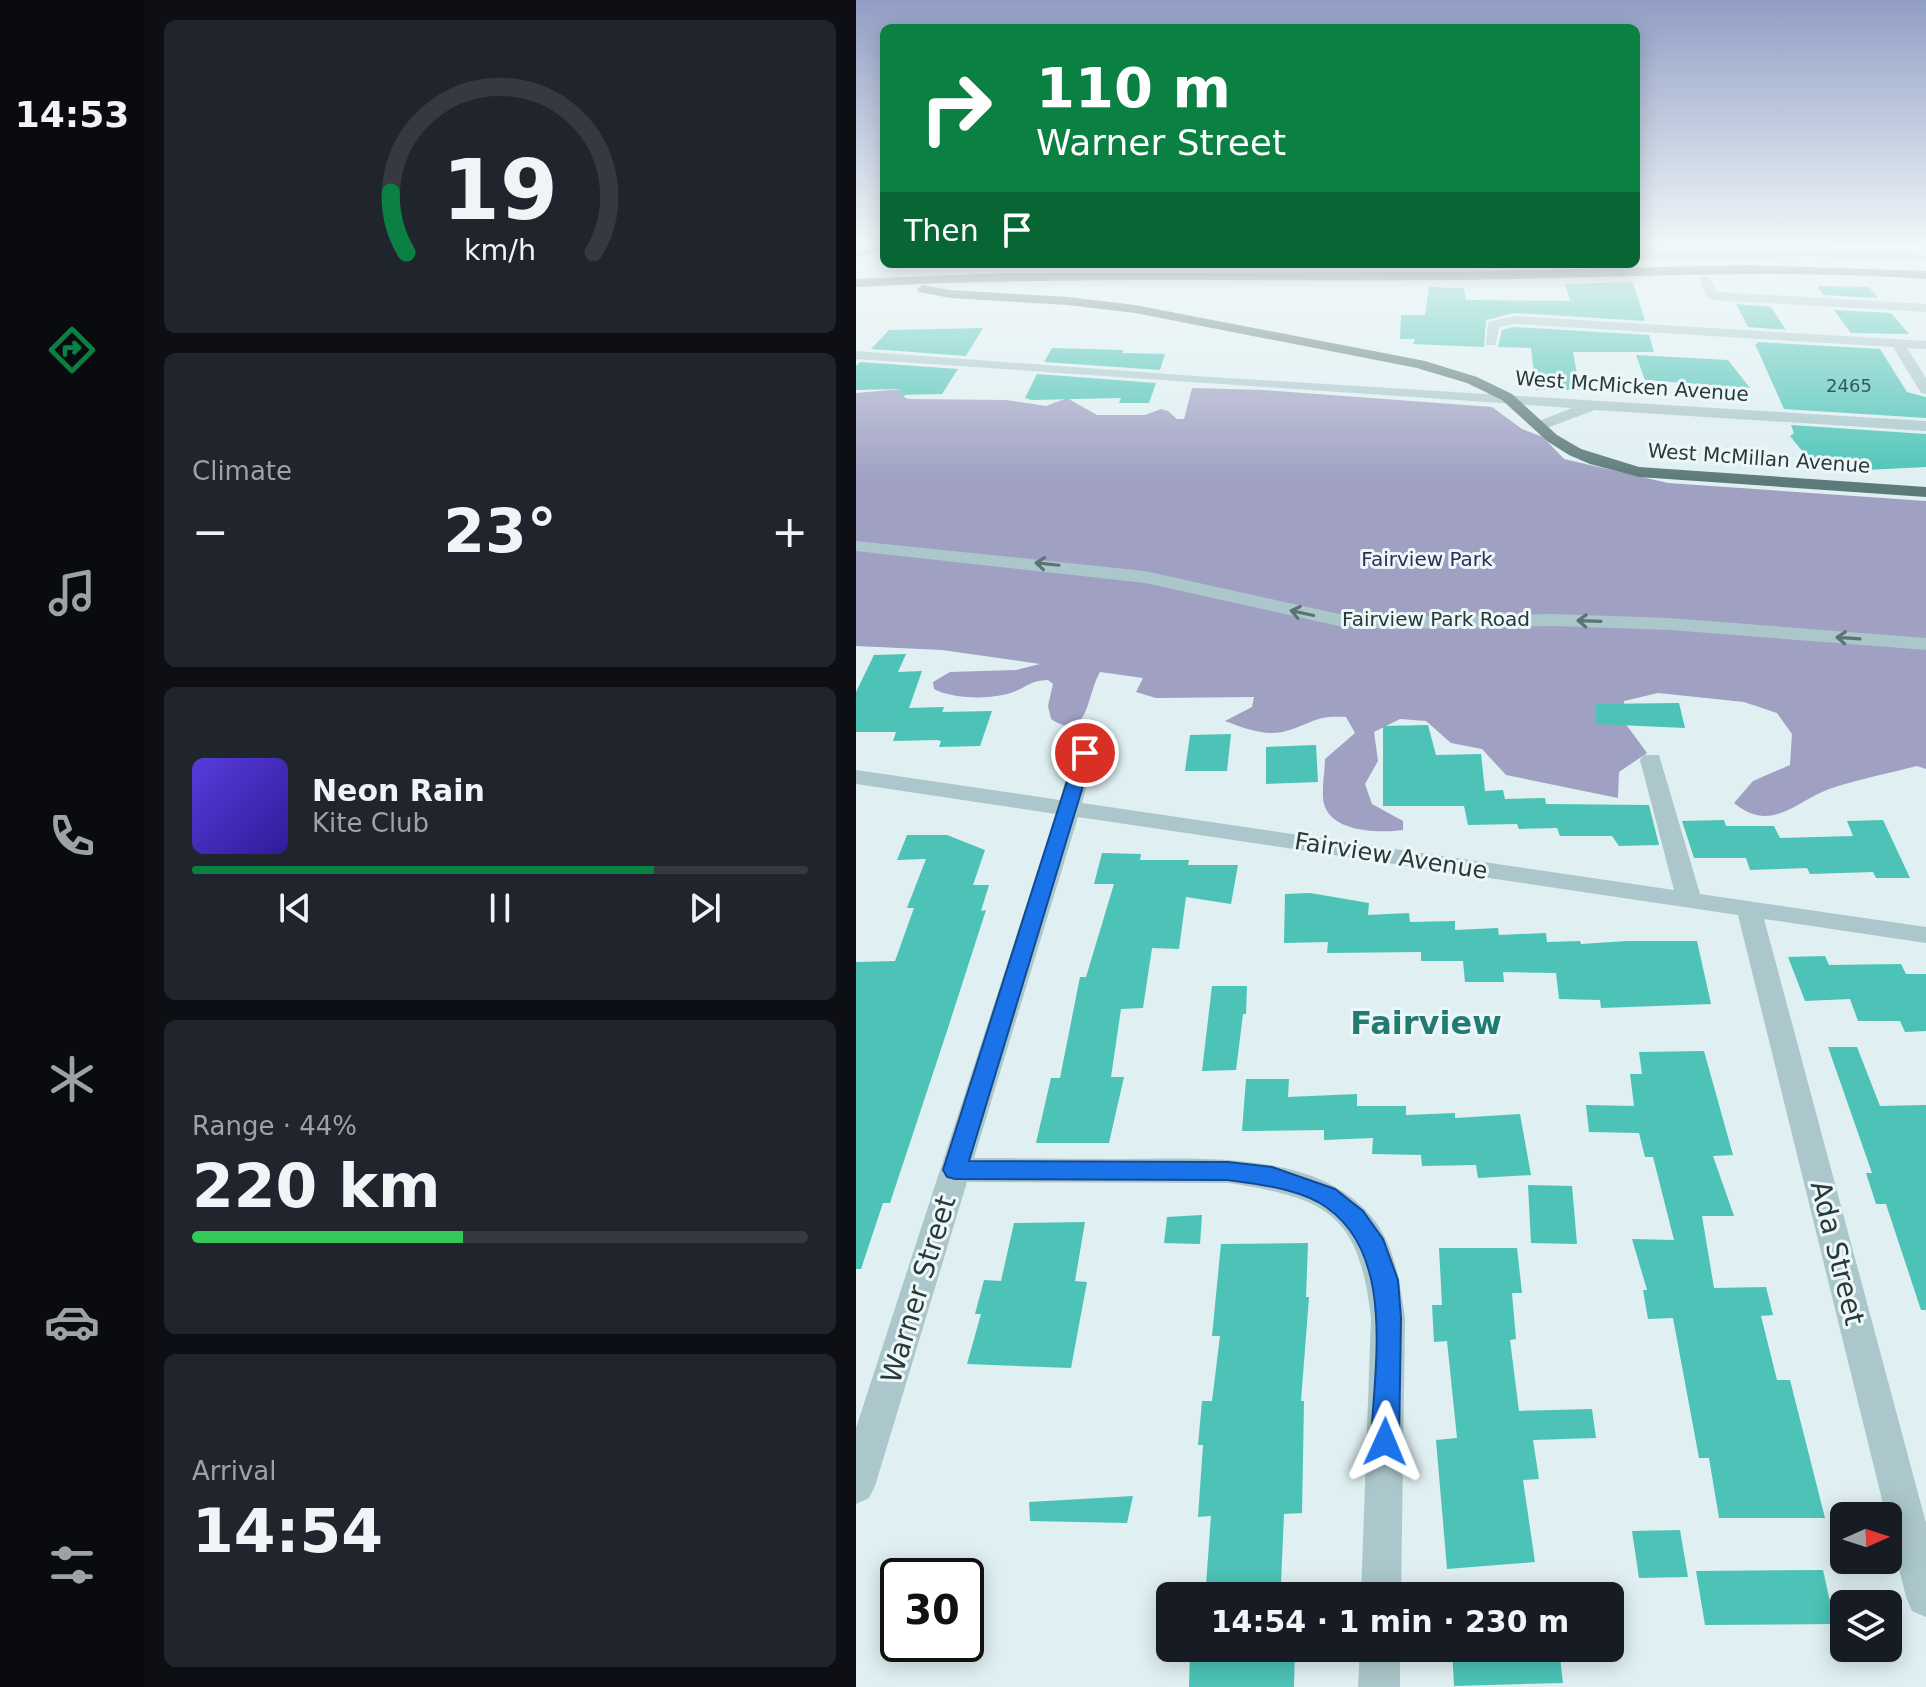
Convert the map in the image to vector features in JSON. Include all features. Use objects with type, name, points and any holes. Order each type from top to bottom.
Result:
[{"type":"main road","name":"West McMillan Avenue","points":[[1220,325],[1377,354],[1445,371],[1507,397],[1539,426],[1575,452],[1639,472],[1926,492]]},
{"type":"street","points":[[1491,342],[1494,325]]},
{"type":"street","points":[[1593,325],[1926,345]]},
{"type":"street","points":[[1897,343],[1926,390]]},
{"type":"street","name":"West McMicken Avenue","points":[[856,355],[1179,379],[1428,392],[1926,426]]},
{"type":"street","points":[[1428,392],[1436,388],[1445,371]]},
{"type":"street","points":[[1539,426],[1599,404]]},
{"type":"street","name":"Fairview Park Road","points":[[856,546],[1145,577],[1339,620],[1389,623],[1553,620],[1670,624],[1926,644]]},
{"type":"street","name":"Warner Street","points":[[856,1486],[1069,808],[1092,725]]},
{"type":"street","points":[[1651,760],[1690,901]]},
{"type":"street","name":"Fairview Avenue","points":[[856,777],[1926,935]]},
{"type":"street","name":"Ada Street","points":[[1749,910],[1926,1597]]},
{"type":"street","points":[[955,1170],[1228,1171],[1304,1186],[1326,1196],[1354,1217],[1374,1246],[1386,1280],[1388,1318],[1381,1582]]},
{"type":"street","points":[[1379,1687],[1380,1662]]},
{"type":"green space","name":"Fairview Park","points":[[1192,388],[1264,390],[1492,407],[1522,429],[1543,437],[1564,459],[1668,483],[1926,501],[1926,769],[1917,766],[1853,782],[1820,793],[1784,812],[1761,816],[1734,803],[1753,781],[1790,765],[1792,734],[1777,713],[1744,702],[1658,693],[1624,701],[1625,723],[1647,753],[1619,772],[1618,798],[1506,775],[1482,749],[1451,743],[1426,721],[1400,719],[1374,732],[1378,761],[1365,784],[1372,804],[1403,821],[1403,830],[1370,831],[1336,821],[1324,804],[1325,759],[1355,733],[1346,717],[1320,718],[1278,733],[1262,732],[1225,721],[1252,707],[1254,697],[1156,698],[1136,692],[1143,678],[1100,672],[1080,721],[1063,725],[1051,719],[1048,706],[1053,684],[1048,680],[988,697],[964,697],[934,689],[933,682],[950,672],[1016,670],[1040,664],[942,650],[856,646],[856,393],[907,389],[904,397],[908,399],[1006,400],[1046,406],[1067,398],[1097,415],[1145,415],[1161,409],[1177,419],[1184,419]]},
{"type":"building","points":[[1401,325],[1486,325],[1484,347],[1413,344],[1415,339],[1400,339]]},
{"type":"building","points":[[1747,325],[1783,325],[1786,330]]},
{"type":"building","points":[[1845,325],[1901,325],[1909,334],[1851,333]]},
{"type":"building","points":[[1514,327],[1649,335],[1654,352],[1573,352],[1580,390],[1536,390],[1531,348],[1498,347],[1502,330]]},
{"type":"building","points":[[983,328],[966,356],[871,349],[889,330]]},
{"type":"building","points":[[1756,342],[1880,349],[1907,392],[1926,397],[1926,418],[1784,409]]},
{"type":"building","points":[[1052,348],[1165,354],[1160,370],[1044,362]]},
{"type":"building","points":[[1636,355],[1728,360],[1750,388],[1645,380]]},
{"type":"building","points":[[860,362],[958,369],[942,394],[899,395],[902,389],[856,390],[856,366]]},
{"type":"building","points":[[1037,374],[1156,383],[1149,403],[1119,403],[1121,398],[1025,398]]},
{"type":"building","points":[[1791,425],[1926,434],[1926,467],[1865,470],[1856,460],[1811,462],[1790,436],[1794,433]]},
{"type":"building","points":[[906,654],[898,672],[922,671],[909,708],[944,707],[942,712],[992,711],[980,746],[939,747],[941,741],[937,740],[893,741],[896,732],[856,732],[856,692],[874,655]]},
{"type":"building","points":[[1679,703],[1685,728],[1596,724],[1596,704]]},
{"type":"building","points":[[1428,725],[1436,755],[1481,754],[1485,791],[1503,790],[1505,799],[1545,798],[1546,804],[1649,805],[1659,845],[1619,846],[1612,836],[1560,836],[1557,828],[1519,829],[1517,824],[1468,825],[1464,806],[1383,806],[1383,726]]},
{"type":"building","points":[[1231,734],[1227,771],[1185,771],[1190,735]]},
{"type":"building","points":[[1316,745],[1318,782],[1266,784],[1266,747]]},
{"type":"building","points":[[1724,820],[1726,826],[1774,826],[1780,838],[1853,836],[1847,821],[1883,820],[1910,878],[1876,878],[1873,872],[1810,874],[1807,868],[1750,870],[1746,858],[1694,858],[1682,821]]},
{"type":"building","points":[[907,835],[947,835],[985,850],[973,885],[989,885],[981,911],[986,910],[890,1203],[883,1203],[861,1269],[856,1269],[856,962],[895,961],[914,908],[907,908],[926,859],[897,860]]},
{"type":"building","points":[[1102,853],[1141,854],[1140,860],[1189,860],[1188,865],[1238,865],[1231,904],[1186,897],[1179,949],[1152,948],[1143,1008],[1121,1009],[1111,1077],[1124,1077],[1109,1143],[1036,1143],[1051,1078],[1060,1078],[1080,977],[1086,977],[1114,884],[1094,884]]},
{"type":"building","points":[[1310,893],[1369,903],[1368,915],[1409,913],[1410,922],[1455,921],[1455,930],[1498,928],[1499,935],[1546,933],[1547,942],[1697,941],[1711,1004],[1601,1008],[1600,1000],[1559,999],[1556,973],[1503,972],[1504,982],[1465,982],[1463,961],[1421,961],[1421,952],[1327,953],[1328,942],[1284,943],[1285,894]]},
{"type":"building","points":[[1825,956],[1829,965],[1901,964],[1906,974],[1926,974],[1926,1031],[1905,1032],[1900,1021],[1858,1021],[1850,999],[1805,1001],[1788,957]]},
{"type":"building","points":[[1212,986],[1247,986],[1246,1014],[1243,1014],[1236,1070],[1202,1071]]},
{"type":"building","points":[[1828,1047],[1857,1047],[1880,1106],[1926,1105],[1926,1310],[1921,1310],[1886,1204],[1876,1204],[1866,1173],[1872,1173]]},
{"type":"building","points":[[1704,1051],[1733,1155],[1713,1156],[1734,1216],[1702,1216],[1714,1288],[1766,1287],[1773,1315],[1761,1316],[1777,1380],[1790,1380],[1825,1518],[1719,1518],[1709,1458],[1699,1458],[1673,1318],[1648,1319],[1643,1290],[1647,1290],[1632,1239],[1674,1240],[1653,1157],[1645,1157],[1639,1133],[1589,1132],[1586,1105],[1634,1106],[1630,1074],[1642,1074],[1639,1052]]},
{"type":"building","points":[[1246,1079],[1289,1079],[1288,1097],[1357,1094],[1357,1106],[1406,1106],[1406,1115],[1455,1113],[1455,1118],[1520,1114],[1531,1175],[1478,1178],[1476,1165],[1422,1166],[1421,1155],[1372,1154],[1373,1138],[1324,1140],[1324,1130],[1242,1131]]},
{"type":"building","points":[[1528,1185],[1572,1186],[1577,1244],[1531,1243]]},
{"type":"building","points":[[1202,1215],[1200,1244],[1164,1243],[1167,1217]]},
{"type":"building","points":[[1085,1222],[1075,1281],[1087,1282],[1071,1368],[967,1364],[981,1314],[975,1314],[984,1280],[1001,1281],[1014,1223]]},
{"type":"building","points":[[1308,1243],[1306,1297],[1309,1297],[1301,1401],[1304,1401],[1302,1513],[1284,1514],[1281,1582],[1206,1582],[1211,1516],[1198,1517],[1203,1445],[1198,1445],[1202,1401],[1212,1401],[1220,1336],[1212,1336],[1221,1244]]},
{"type":"building","points":[[1439,1248],[1517,1248],[1522,1293],[1512,1293],[1516,1339],[1510,1340],[1519,1411],[1592,1409],[1596,1438],[1533,1440],[1539,1479],[1523,1480],[1535,1562],[1447,1569],[1436,1440],[1457,1438],[1447,1341],[1434,1342],[1432,1305],[1442,1305]]},
{"type":"building","points":[[1133,1496],[1127,1523],[1030,1521],[1029,1502]]},
{"type":"building","points":[[1680,1530],[1688,1577],[1639,1578],[1632,1531]]},
{"type":"building","points":[[1823,1570],[1830,1602],[1830,1624],[1705,1625],[1696,1571]]},
{"type":"building","points":[[1190,1662],[1295,1662],[1294,1687],[1189,1687]]},
{"type":"building","points":[[1453,1662],[1561,1662],[1563,1683],[1454,1686]]},
{"type":"district","name":"Fairview","points":[[1426,1023]]},
{"type":"route","points":[[1085,753],[955,1170],[1228,1171],[1272,1177],[1326,1196],[1354,1217],[1374,1246],[1386,1280],[1385,1442]]}]
